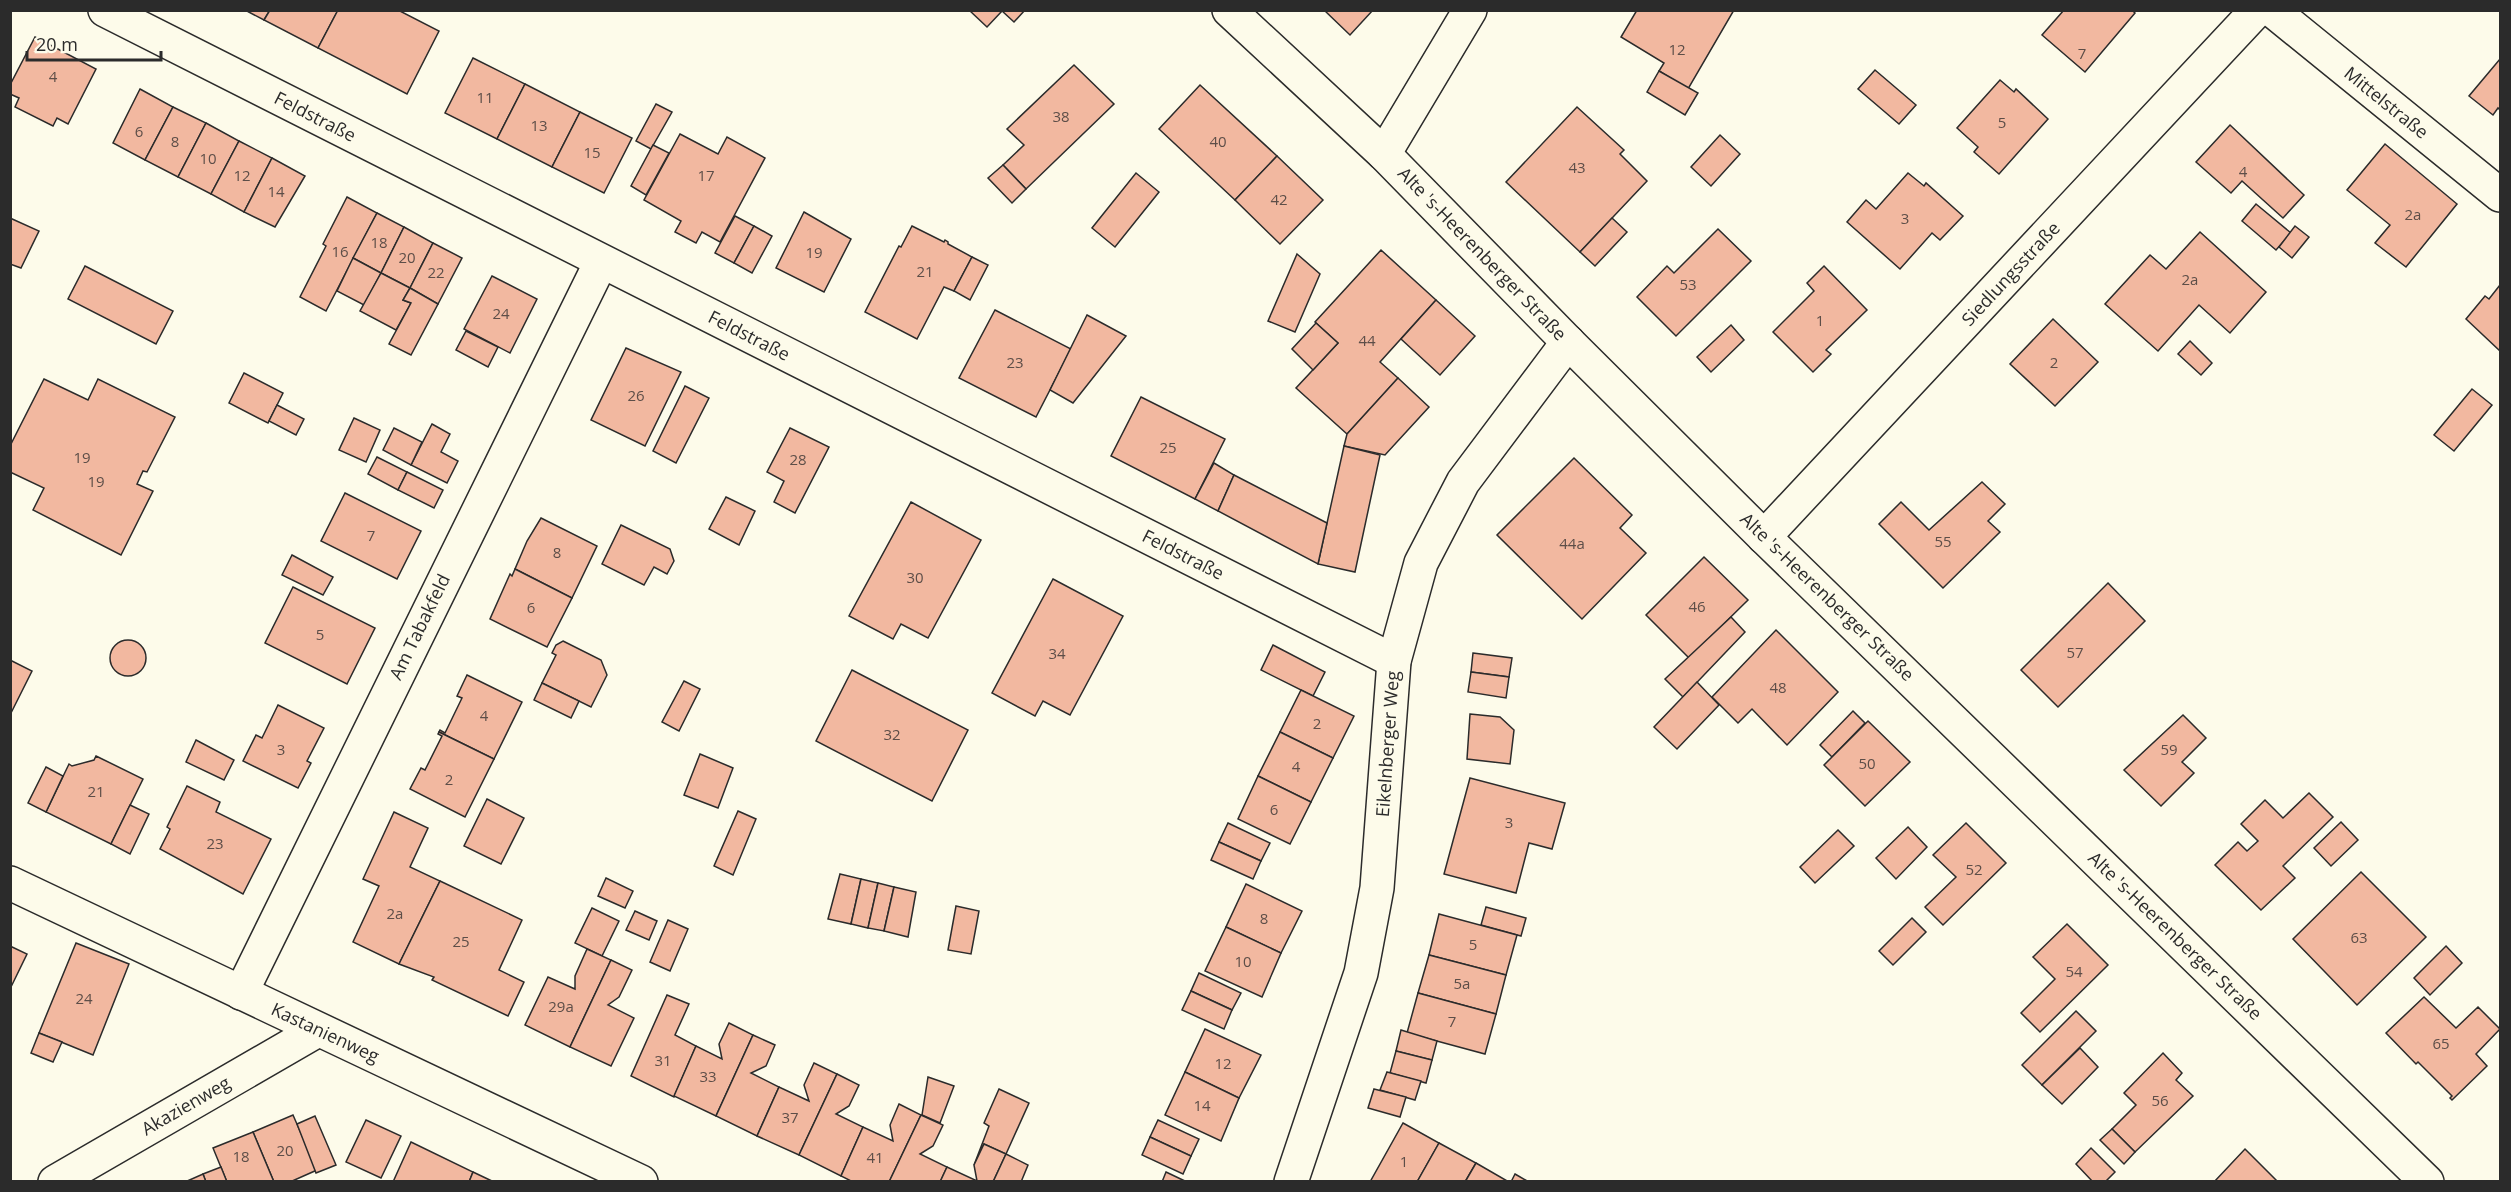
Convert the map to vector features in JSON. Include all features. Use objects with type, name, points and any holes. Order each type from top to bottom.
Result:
[{"type":"street","name":"Feldstraße","points":[[105,10],[1394,661]]},
{"type":"street","name":"Alte 's-Heerenberger Straße","points":[[1229,10],[1384,153],[1568,342],[1764,537],[2427,1182]]},
{"type":"street","points":[[1384,153],[1470,10]]},
{"type":"street","name":"Siedlungsstraße","points":[[1764,537],[2257,10]]},
{"type":"street","name":"Mittelstraße","points":[[2272,10],[2500,195]]},
{"type":"street","name":"Am Tabakfeld","points":[[241,993],[601,262]]},
{"type":"street","name":"Eikelnberger Weg","points":[[1291,1182],[1361,973],[1377,888],[1394,661],[1421,563],[1463,482],[1568,342]]},
{"type":"street","name":"Kastanienweg","points":[[10,883],[641,1182]]},
{"type":"street","name":"Akazienweg","points":[[55,1182],[318,1030]]},
{"type":"building","points":[[245,10],[270,10],[264,20]]},
{"type":"building","points":[[270,10],[338,10],[318,48],[264,20]]},
{"type":"building","points":[[338,10],[398,10],[439,31],[407,94],[318,48]]},
{"type":"building","points":[[969,10],[1001,10],[1002,11],[987,27]]},
{"type":"building","points":[[1001,10],[1025,10],[1014,22]]},
{"type":"building","points":[[1324,10],[1373,10],[1350,35]]},
{"type":"building","points":[[1637,10],[1734,10],[1688,89],[1659,71],[1664,63],[1621,37]]},
{"type":"building","points":[[2064,10],[2132,10],[2135,13],[2085,72],[2042,35]]},
{"type":"building","points":[[35,37],[96,69],[68,124],[57,118],[53,126],[15,107],[19,98],[10,94],[10,85]]},
{"type":"building","points":[[473,58],[525,84],[497,139],[445,113]]},
{"type":"building","points":[[2500,59],[2500,110],[2498,108],[2493,115],[2469,96]]},
{"type":"building","points":[[1074,65],[1114,104],[1026,189],[1003,165],[1024,145],[1007,129]]},
{"type":"building","points":[[1875,70],[1916,105],[1899,124],[1858,89]]},
{"type":"building","points":[[1659,71],[1698,93],[1685,115],[1647,92]]},
{"type":"building","points":[[2000,80],[2014,92],[2016,89],[2048,119],[1999,174],[1974,152],[1978,147],[1957,128]]},
{"type":"building","points":[[525,84],[580,112],[552,167],[497,139]]},
{"type":"building","points":[[1200,85],[1277,156],[1235,200],[1159,129]]},
{"type":"building","points":[[140,89],[173,107],[145,160],[113,143]]},
{"type":"building","points":[[656,104],[672,112],[651,149],[636,141]]},
{"type":"building","points":[[173,107],[206,123],[178,177],[145,160]]},
{"type":"building","points":[[1577,107],[1624,150],[1620,154],[1647,181],[1580,252],[1506,182]]},
{"type":"building","points":[[580,112],[632,138],[604,193],[552,167]]},
{"type":"building","points":[[206,123],[239,141],[211,194],[178,177]]},
{"type":"building","points":[[2230,125],[2304,195],[2283,218],[2242,181],[2231,193],[2196,162]]},
{"type":"building","points":[[680,134],[718,154],[727,137],[765,158],[720,242],[702,232],[696,243],[675,232],[681,221],[644,200]]},
{"type":"building","points":[[1720,135],[1740,154],[1711,186],[1691,167]]},
{"type":"building","points":[[239,141],[272,158],[244,212],[211,194]]},
{"type":"building","points":[[2385,144],[2457,204],[2406,267],[2375,243],[2390,225],[2347,190]]},
{"type":"building","points":[[653,145],[669,153],[646,195],[631,186]]},
{"type":"building","points":[[1277,156],[1323,200],[1280,244],[1235,200]]},
{"type":"building","points":[[272,158],[305,176],[275,227],[244,212]]},
{"type":"building","points":[[1003,165],[1026,189],[1012,203],[988,178]]},
{"type":"building","points":[[1136,173],[1159,192],[1115,247],[1092,228]]},
{"type":"building","points":[[1908,173],[1924,186],[1926,183],[1963,216],[1940,240],[1932,233],[1900,269],[1847,222],[1866,200],[1876,209]]},
{"type":"building","points":[[347,197],[377,213],[326,311],[300,297],[326,246],[323,244]]},
{"type":"building","points":[[2256,204],[2291,233],[2276,250],[2242,221]]},
{"type":"building","points":[[804,212],[851,239],[824,292],[776,268]]},
{"type":"building","points":[[377,213],[404,227],[381,273],[353,258]]},
{"type":"building","points":[[735,216],[754,226],[734,263],[715,253]]},
{"type":"building","points":[[10,218],[39,231],[21,268],[10,264]]},
{"type":"building","points":[[1612,218],[1627,232],[1595,266],[1580,252]]},
{"type":"building","points":[[754,226],[772,236],[752,273],[734,263]]},
{"type":"building","points":[[912,226],[944,242],[945,240],[972,257],[954,291],[944,287],[917,339],[865,312],[899,246],[901,247]]},
{"type":"building","points":[[2295,226],[2309,237],[2292,258],[2279,247]]},
{"type":"building","points":[[404,227],[433,243],[410,288],[381,273]]},
{"type":"building","points":[[1718,229],[1751,261],[1676,336],[1637,297],[1667,266],[1674,273]]},
{"type":"building","points":[[2200,232],[2266,292],[2230,333],[2199,305],[2158,351],[2105,304],[2150,255],[2166,269]]},
{"type":"building","points":[[433,243],[462,258],[438,304],[410,288]]},
{"type":"building","points":[[1381,250],[1436,300],[1380,362],[1398,378],[1347,434],[1296,388],[1338,343],[1315,322]]},
{"type":"building","points":[[1297,254],[1320,274],[1295,332],[1268,321]]},
{"type":"building","points":[[972,257],[988,265],[970,300],[954,291]]},
{"type":"building","points":[[353,258],[381,273],[364,305],[337,291]]},
{"type":"building","points":[[85,266],[173,311],[156,344],[68,299]]},
{"type":"building","points":[[1824,266],[1867,310],[1826,350],[1831,354],[1813,372],[1773,332],[1814,291],[1807,283]]},
{"type":"building","points":[[381,273],[410,288],[403,300],[411,303],[396,330],[360,311]]},
{"type":"building","points":[[492,276],[537,299],[510,353],[464,329]]},
{"type":"building","points":[[2500,285],[2500,351],[2466,319],[2485,296],[2489,299]]},
{"type":"building","points":[[410,288],[438,304],[411,355],[389,344],[411,303],[403,300]]},
{"type":"building","points":[[1436,300],[1475,336],[1440,375],[1401,339]]},
{"type":"building","points":[[995,310],[1071,349],[1036,417],[959,378]]},
{"type":"building","points":[[1087,315],[1126,336],[1073,403],[1050,390]]},
{"type":"building","points":[[2053,319],[2098,362],[2055,406],[2010,364]]},
{"type":"building","points":[[1316,323],[1338,343],[1313,370],[1292,349]]},
{"type":"building","points":[[1731,325],[1744,340],[1711,372],[1697,357]]},
{"type":"building","points":[[466,331],[498,347],[488,367],[456,350]]},
{"type":"building","points":[[2190,341],[2212,363],[2201,375],[2178,354]]},
{"type":"building","points":[[626,348],[681,372],[645,446],[591,420]]},
{"type":"building","points":[[244,373],[283,393],[268,423],[229,403]]},
{"type":"building","points":[[1398,378],[1429,407],[1385,455],[1344,446],[1347,434]]},
{"type":"building","points":[[44,379],[88,400],[98,379],[175,417],[147,472],[143,471],[137,484],[153,491],[121,555],[33,510],[44,488],[10,472],[10,446]]},
{"type":"building","points":[[685,386],[709,398],[676,463],[653,451]]},
{"type":"building","points":[[2472,389],[2492,405],[2454,451],[2434,435]]},
{"type":"building","points":[[1141,397],[1225,439],[1195,499],[1111,456]]},
{"type":"building","points":[[277,405],[304,419],[296,435],[269,421]]},
{"type":"building","points":[[354,418],[380,430],[366,462],[339,450]]},
{"type":"building","points":[[432,424],[450,434],[441,452],[458,461],[447,483],[411,465]]},
{"type":"building","points":[[394,428],[422,442],[411,465],[383,450]]},
{"type":"building","points":[[790,428],[829,447],[795,513],[774,502],[784,481],[767,472]]},
{"type":"building","points":[[1344,446],[1380,455],[1355,572],[1318,564]]},
{"type":"building","points":[[377,457],[407,472],[398,490],[368,474]]},
{"type":"building","points":[[1574,458],[1632,515],[1620,528],[1646,553],[1582,619],[1497,535]]},
{"type":"building","points":[[1214,463],[1234,475],[1218,511],[1195,499]]},
{"type":"building","points":[[407,472],[443,490],[434,508],[398,490]]},
{"type":"building","points":[[1234,475],[1327,523],[1318,564],[1218,511]]},
{"type":"building","points":[[1982,482],[2005,504],[1988,521],[2000,532],[1943,588],[1879,524],[1901,502],[1929,530]]},
{"type":"building","points":[[345,493],[421,531],[397,579],[321,541]]},
{"type":"building","points":[[726,497],[755,511],[739,545],[709,529]]},
{"type":"building","points":[[911,502],[981,540],[928,638],[901,624],[893,639],[849,616]]},
{"type":"building","points":[[541,518],[597,546],[572,598],[515,569],[527,541]]},
{"type":"building","points":[[621,525],[670,549],[674,561],[667,574],[654,567],[644,585],[602,564]]},
{"type":"building","points":[[292,555],[333,577],[323,595],[282,575]]},
{"type":"building","points":[[1704,557],[1748,600],[1689,658],[1646,615]]},
{"type":"building","points":[[515,569],[572,598],[547,647],[490,619],[510,574],[512,576]]},
{"type":"building","points":[[1053,579],[1123,616],[1070,715],[1043,701],[1035,716],[992,693]]},
{"type":"building","points":[[2108,583],[2145,621],[2058,707],[2021,670]]},
{"type":"building","points":[[293,587],[375,628],[347,684],[265,643]]},
{"type":"building","points":[[1731,617],[1745,632],[1683,697],[1665,679]]},
{"type":"building","points":[[1776,630],[1838,692],[1787,745],[1752,709],[1738,723],[1712,697]]},
{"type":"building","points":[[128,640],[141,645],[146,658],[141,671],[128,676],[115,671],[110,658],[115,645]]},
{"type":"building","points":[[563,641],[601,660],[607,675],[591,707],[542,683],[556,655],[552,653],[556,645]]},
{"type":"building","points":[[1273,645],[1325,672],[1313,696],[1261,670]]},
{"type":"building","points":[[1473,653],[1512,658],[1509,677],[1471,672]]},
{"type":"building","points":[[10,660],[32,671],[10,715]]},
{"type":"building","points":[[852,670],[968,730],[932,801],[816,741]]},
{"type":"building","points":[[1471,672],[1509,677],[1506,698],[1468,692]]},
{"type":"building","points":[[467,675],[522,702],[494,759],[439,732],[440,730],[445,733],[462,698],[457,696]]},
{"type":"building","points":[[684,681],[700,689],[679,731],[662,722]]},
{"type":"building","points":[[1697,682],[1719,705],[1677,749],[1654,727]]},
{"type":"building","points":[[542,683],[579,701],[571,718],[534,700]]},
{"type":"building","points":[[1301,690],[1354,716],[1333,758],[1280,732]]},
{"type":"building","points":[[278,705],[324,728],[307,761],[311,763],[298,788],[243,761],[256,735],[262,738]]},
{"type":"building","points":[[1853,711],[1865,723],[1832,757],[1820,745]]},
{"type":"building","points":[[1470,714],[1500,717],[1514,730],[1510,764],[1467,759]]},
{"type":"building","points":[[2183,715],[2206,738],[2182,762],[2194,773],[2161,806],[2124,770]]},
{"type":"building","points":[[1868,721],[1910,762],[1865,806],[1824,765]]},
{"type":"building","points":[[439,732],[494,759],[465,817],[410,789],[421,768],[425,770],[442,736],[438,734]]},
{"type":"building","points":[[1280,732],[1333,758],[1311,802],[1258,776]]},
{"type":"building","points":[[196,740],[234,760],[224,780],[186,762]]},
{"type":"building","points":[[700,754],[733,768],[718,808],[684,795]]},
{"type":"building","points":[[96,756],[143,779],[111,844],[46,812],[69,764],[72,766],[94,760]]},
{"type":"building","points":[[46,767],[63,776],[46,812],[28,803]]},
{"type":"building","points":[[1258,776],[1311,802],[1290,844],[1238,819]]},
{"type":"building","points":[[1470,778],[1565,803],[1552,849],[1529,843],[1516,893],[1444,874]]},
{"type":"building","points":[[187,786],[220,802],[216,812],[271,839],[243,894],[160,849],[170,829],[167,827]]},
{"type":"building","points":[[2309,793],[2333,817],[2283,866],[2295,878],[2261,910],[2215,865],[2238,842],[2247,851],[2258,841],[2241,824],[2265,800],[2283,818]]},
{"type":"building","points":[[487,799],[524,818],[501,864],[464,846]]},
{"type":"building","points":[[130,805],[149,814],[130,854],[111,844]]},
{"type":"building","points":[[738,811],[756,819],[733,875],[714,866]]},
{"type":"building","points":[[394,812],[428,828],[410,867],[440,881],[399,964],[353,942],[379,886],[363,879]]},
{"type":"building","points":[[2341,822],[2358,840],[2331,866],[2314,848]]},
{"type":"building","points":[[1228,823],[1270,843],[1261,861],[1219,842]]},
{"type":"building","points":[[1966,823],[2006,863],[1943,925],[1925,907],[1956,877],[1933,855]]},
{"type":"building","points":[[1908,827],[1927,847],[1896,879],[1876,858]]},
{"type":"building","points":[[1838,830],[1854,846],[1815,883],[1800,867]]},
{"type":"building","points":[[1219,842],[1261,861],[1253,879],[1211,860]]},
{"type":"building","points":[[2361,872],[2426,937],[2357,1005],[2293,939]]},
{"type":"building","points":[[840,874],[861,879],[851,924],[828,919]]},
{"type":"building","points":[[606,878],[633,891],[625,908],[598,896]]},
{"type":"building","points":[[861,879],[878,883],[868,928],[851,924]]},
{"type":"building","points":[[440,881],[522,920],[499,970],[524,982],[508,1016],[432,980],[434,977],[399,964]]},
{"type":"building","points":[[878,883],[894,887],[884,931],[868,928]]},
{"type":"building","points":[[1246,884],[1302,911],[1281,953],[1226,927]]},
{"type":"building","points":[[894,887],[916,892],[908,937],[884,931]]},
{"type":"building","points":[[956,906],[979,911],[971,954],[948,950]]},
{"type":"building","points":[[1486,907],[1526,918],[1521,936],[1481,925]]},
{"type":"building","points":[[592,908],[619,921],[602,956],[575,943]]},
{"type":"building","points":[[635,911],[657,921],[649,940],[626,930]]},
{"type":"building","points":[[1439,914],[1517,935],[1506,975],[1429,955]]},
{"type":"building","points":[[1912,918],[1926,932],[1893,965],[1879,951]]},
{"type":"building","points":[[668,920],[688,929],[670,971],[650,962]]},
{"type":"building","points":[[2067,924],[2108,965],[2040,1032],[2021,1013],[2055,979],[2033,957]]},
{"type":"building","points":[[1226,927],[1281,953],[1262,997],[1205,971]]},
{"type":"building","points":[[76,943],[129,964],[93,1055],[39,1033]]},
{"type":"building","points":[[10,946],[27,954],[10,989]]},
{"type":"building","points":[[2446,946],[2462,963],[2430,995],[2414,978]]},
{"type":"building","points":[[587,949],[611,960],[570,1047],[525,1025],[548,977],[575,989],[575,976]]},
{"type":"building","points":[[1429,955],[1506,975],[1496,1014],[1418,993]]},
{"type":"building","points":[[611,960],[632,970],[619,997],[608,1005],[634,1018],[611,1066],[570,1047]]},
{"type":"building","points":[[1199,973],[1241,993],[1232,1010],[1191,991]]},
{"type":"building","points":[[1191,991],[1232,1010],[1224,1029],[1182,1010]]},
{"type":"building","points":[[1418,993],[1496,1014],[1485,1054],[1407,1033]]},
{"type":"building","points":[[667,995],[689,1004],[675,1035],[696,1046],[674,1097],[631,1076]]},
{"type":"building","points":[[2424,997],[2456,1028],[2478,1007],[2500,1029],[2476,1054],[2487,1066],[2452,1100],[2450,1098],[2452,1096],[2386,1033]]},
{"type":"building","points":[[2076,1011],[2096,1031],[2042,1085],[2022,1065]]},
{"type":"building","points":[[729,1023],[753,1035],[716,1116],[674,1096],[696,1046],[722,1059],[719,1044]]},
{"type":"building","points":[[1205,1029],[1261,1055],[1239,1098],[1185,1072]]},
{"type":"building","points":[[1401,1030],[1437,1041],[1432,1060],[1396,1051]]},
{"type":"building","points":[[39,1033],[62,1042],[53,1062],[31,1053]]},
{"type":"building","points":[[753,1035],[775,1045],[766,1066],[751,1073],[779,1087],[757,1136],[716,1116]]},
{"type":"building","points":[[2080,1048],[2098,1067],[2062,1104],[2042,1085]]},
{"type":"building","points":[[1396,1051],[1432,1060],[1426,1083],[1390,1073]]},
{"type":"building","points":[[2163,1053],[2182,1073],[2176,1080],[2193,1096],[2135,1152],[2112,1129],[2136,1105],[2124,1093]]},
{"type":"building","points":[[814,1063],[837,1074],[799,1155],[757,1136],[779,1087],[809,1101],[804,1085]]},
{"type":"building","points":[[1185,1072],[1239,1098],[1221,1141],[1165,1115]]},
{"type":"building","points":[[1387,1072],[1421,1081],[1415,1100],[1380,1090]]},
{"type":"building","points":[[837,1074],[859,1085],[849,1106],[836,1114],[863,1127],[841,1176],[799,1155]]},
{"type":"building","points":[[928,1077],[954,1086],[940,1123],[922,1115]]},
{"type":"building","points":[[999,1089],[1029,1103],[1006,1154],[984,1144],[974,1165],[989,1126],[984,1123]]},
{"type":"building","points":[[1374,1089],[1406,1097],[1400,1117],[1368,1108]]},
{"type":"building","points":[[899,1104],[921,1115],[889,1182],[853,1182],[841,1176],[863,1127],[893,1141],[890,1125]]},
{"type":"building","points":[[293,1115],[317,1170],[290,1182],[274,1182],[253,1132]]},
{"type":"building","points":[[921,1115],[943,1125],[933,1146],[920,1154],[947,1167],[940,1182],[889,1182]]},
{"type":"building","points":[[315,1116],[336,1165],[316,1173],[297,1124]]},
{"type":"building","points":[[366,1120],[401,1136],[381,1178],[346,1162]]},
{"type":"building","points":[[1158,1120],[1199,1139],[1191,1156],[1150,1137]]},
{"type":"building","points":[[1403,1123],[1439,1143],[1417,1182],[1370,1182]]},
{"type":"building","points":[[2112,1129],[2135,1152],[2124,1164],[2100,1140]]},
{"type":"building","points":[[253,1132],[274,1182],[227,1182],[213,1148]]},
{"type":"building","points":[[1150,1137],[1191,1156],[1183,1174],[1142,1155]]},
{"type":"building","points":[[411,1142],[473,1172],[469,1182],[393,1182]]},
{"type":"building","points":[[1439,1143],[1476,1163],[1465,1182],[1417,1182]]},
{"type":"building","points":[[984,1144],[1006,1154],[993,1182],[940,1182],[947,1167],[977,1181],[974,1165]]},
{"type":"building","points":[[2091,1148],[2115,1172],[2105,1182],[2093,1182],[2076,1164]]},
{"type":"building","points":[[2245,1149],[2278,1182],[2214,1182]]},
{"type":"building","points":[[1006,1154],[1028,1165],[1021,1182],[993,1182]]},
{"type":"building","points":[[1476,1163],[1509,1182],[1465,1182]]},
{"type":"building","points":[[221,1167],[227,1182],[206,1182],[203,1174]]},
{"type":"building","points":[[473,1172],[494,1182],[469,1182]]},
{"type":"building","points":[[1166,1172],[1187,1182],[1162,1182]]},
{"type":"building","points":[[203,1174],[206,1182],[185,1182]]},
{"type":"building","points":[[1515,1174],[1529,1182],[1511,1182]]}]
